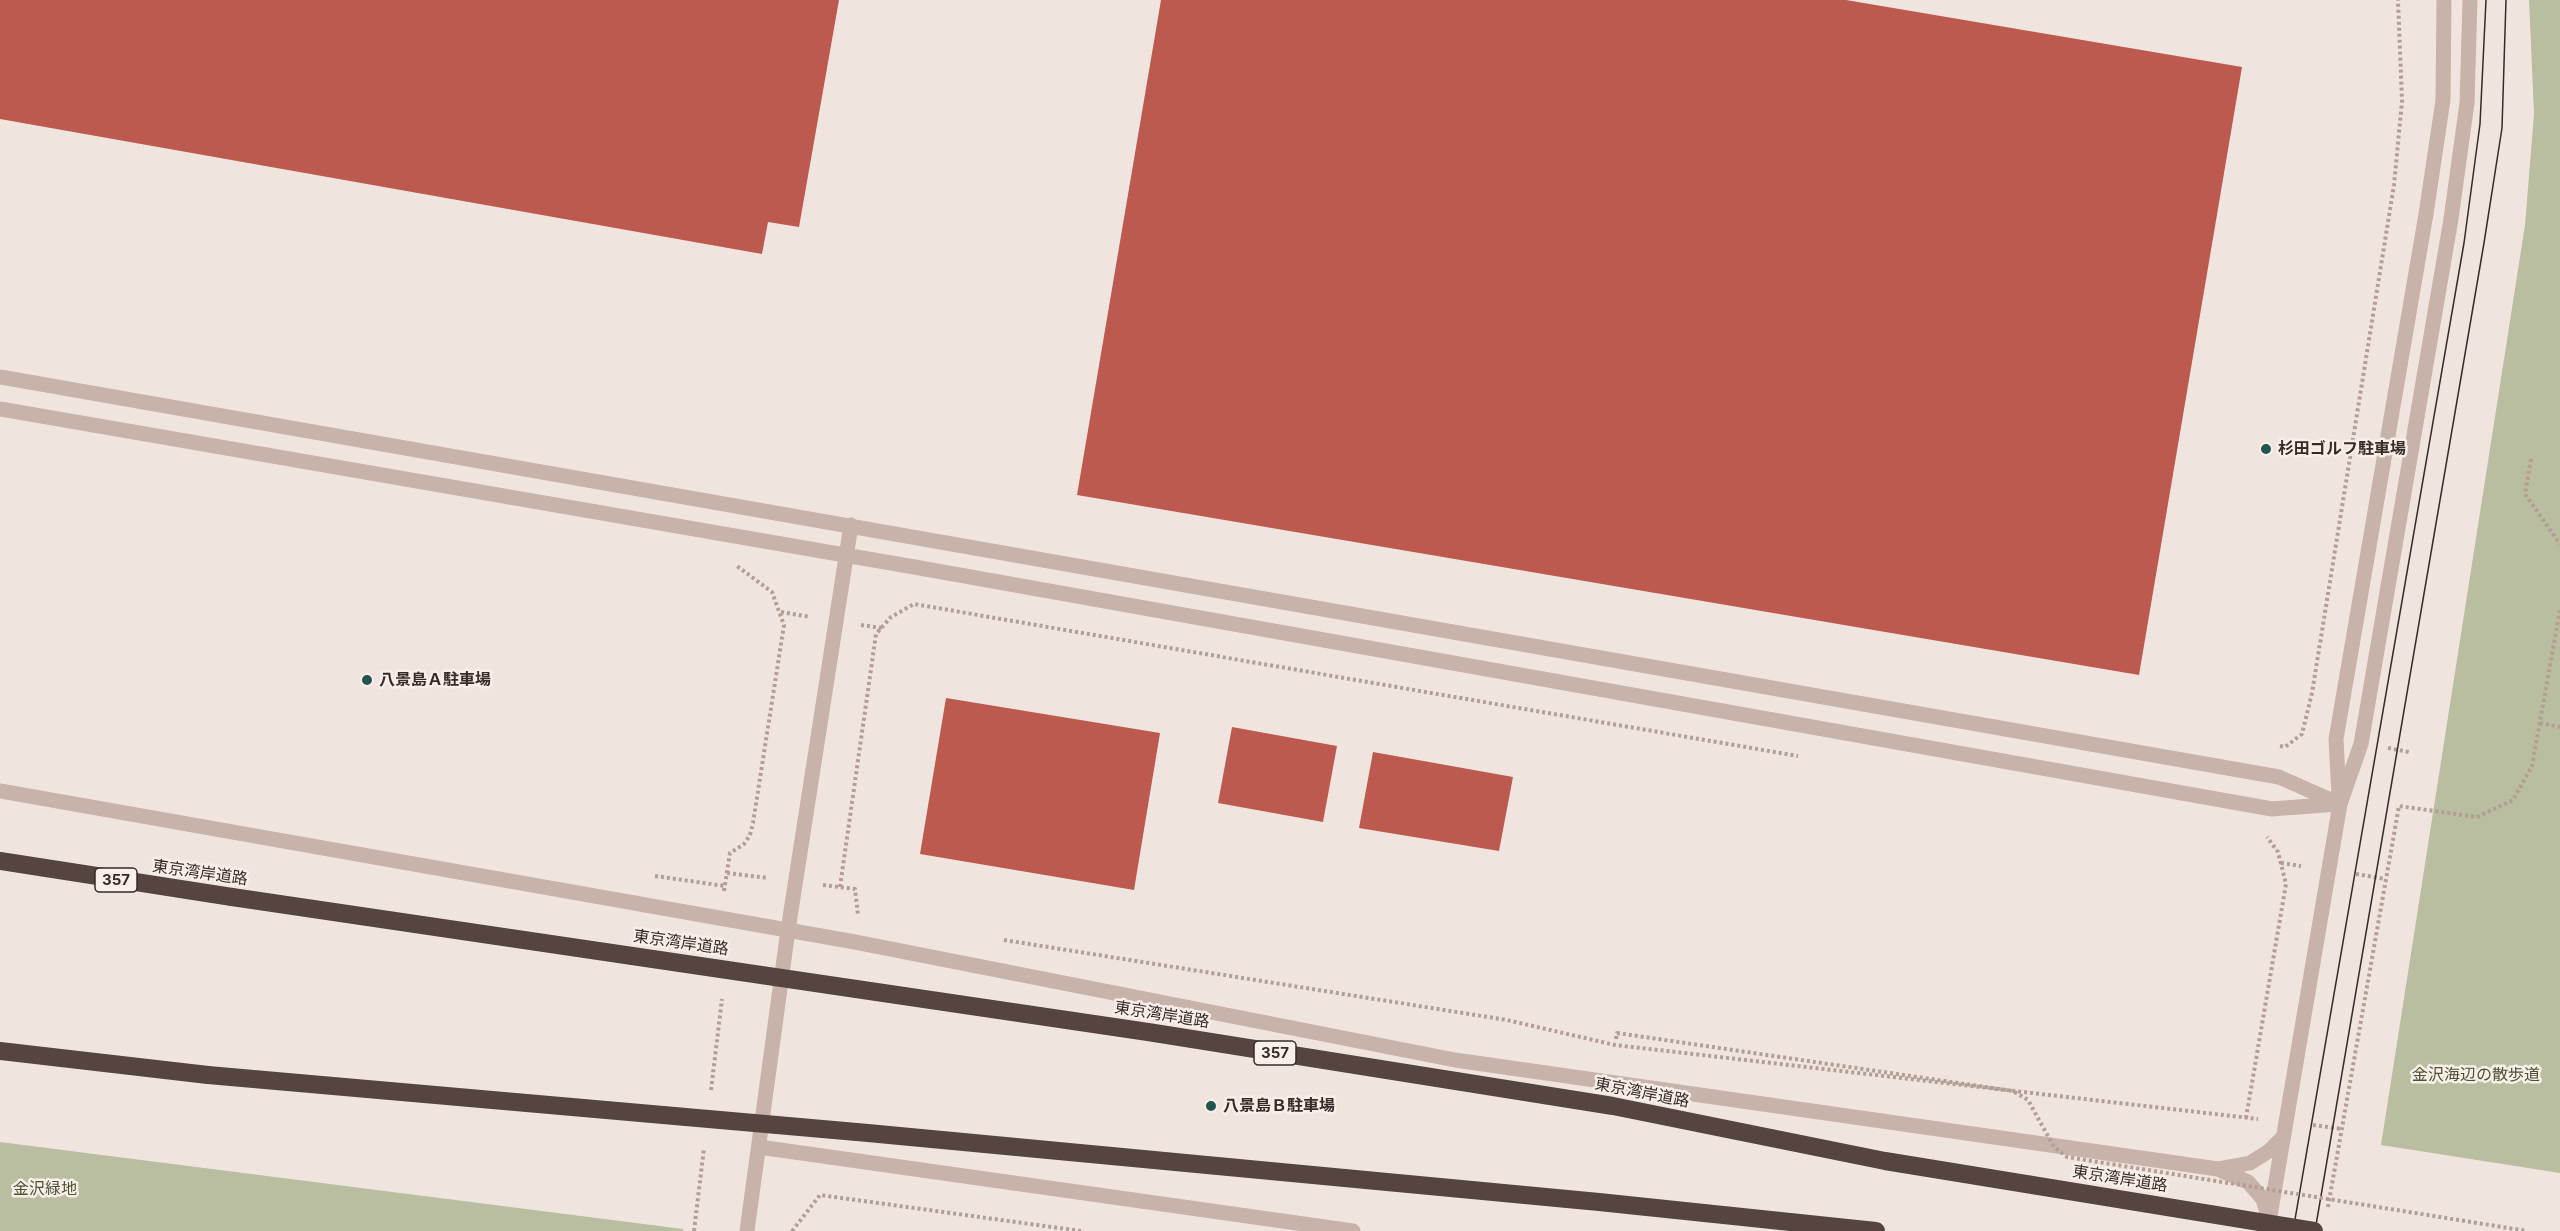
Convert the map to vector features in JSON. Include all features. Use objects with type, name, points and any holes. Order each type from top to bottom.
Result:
[{"type":"highway","name":"東京湾岸道路","points":[[0,861],[1136,1030],[1613,1106],[1885,1161],[2314,1231]]},
{"type":"highway","points":[[0,1051],[208,1075],[891,1135],[1599,1202],[1876,1231]]},
{"type":"street","points":[[2340,804],[2336,739],[2443,100],[2444,0]]},
{"type":"street","points":[[2268,1226],[2340,804],[2361,744],[2451,219],[2467,103],[2470,0]]},
{"type":"street","points":[[0,377],[2279,777],[2340,804]]},
{"type":"street","points":[[0,409],[846,555],[2272,809],[2340,804]]},
{"type":"street","points":[[747,1231],[788,930],[851,525]]},
{"type":"street","points":[[0,791],[788,930],[1455,1060],[2218,1169],[2248,1182],[2263,1199],[2268,1226]]},
{"type":"street","points":[[2218,1169],[2250,1163],[2269,1151],[2282,1138]]},
{"type":"street","points":[[759,1147],[1353,1231]]},
{"type":"path","points":[[2273,745],[2285,747],[2302,734],[2312,693],[2394,186],[2402,101],[2398,0]]},
{"type":"path","points":[[2531,459],[2525,494],[2560,544]]},
{"type":"path","points":[[721,919],[730,853],[744,844],[750,835],[753,823],[784,625],[772,592],[731,562]]},
{"type":"path","points":[[840,887],[876,634],[891,617],[914,604],[1808,757]]},
{"type":"path","points":[[2328,1208],[2399,806],[2477,817],[2513,800],[2532,766],[2560,610]]},
{"type":"path","points":[[2540,723],[2560,727]]},
{"type":"path","points":[[2246,1118],[2286,884],[2278,852],[2267,836],[2255,834]]},
{"type":"path","points":[[1000,940],[1507,1020],[1616,1042],[2342,1129]]},
{"type":"path","points":[[711,1092],[723,988]]},
{"type":"path","points":[[1616,1042],[1617,1033],[2013,1091],[2028,1100],[2054,1147],[2067,1157],[2527,1231]]},
{"type":"path","points":[[694,1231],[705,1139]]},
{"type":"path","points":[[792,1231],[820,1195],[1081,1231]]},
{"type":"green space","name":"金沢海辺の散歩道","points":[[2529,0],[2560,0],[2560,1173],[2381,1145],[2525,225],[2534,114]]},
{"type":"green space","name":"金沢緑地","points":[[0,1142],[683,1229],[683,1231],[0,1231]]},
{"type":"building","points":[[0,0],[839,0],[799,227],[768,222],[762,254],[0,119]]},
{"type":"building","points":[[1161,0],[1846,0],[2242,67],[2139,675],[1077,495]]},
{"type":"building","points":[[946,698],[1160,733],[1134,890],[920,854]]},
{"type":"building","points":[[1232,727],[1337,746],[1323,822],[1218,803]]},
{"type":"building","points":[[1373,752],[1513,777],[1499,851],[1359,828]]},
{"type":"tram line","points":[[2293,1231],[2464,243],[2480,124],[2486,0]]},
{"type":"tram line","points":[[2315,1231],[2502,128],[2506,0]]},
{"type":"place","name":"杉田ゴルフ駐車場","points":[[2266,449]]},
{"type":"place","name":"八景島Ａ駐車場","points":[[367,680]]},
{"type":"place","name":"八景島Ｂ駐車場","points":[[1211,1106]]}]
